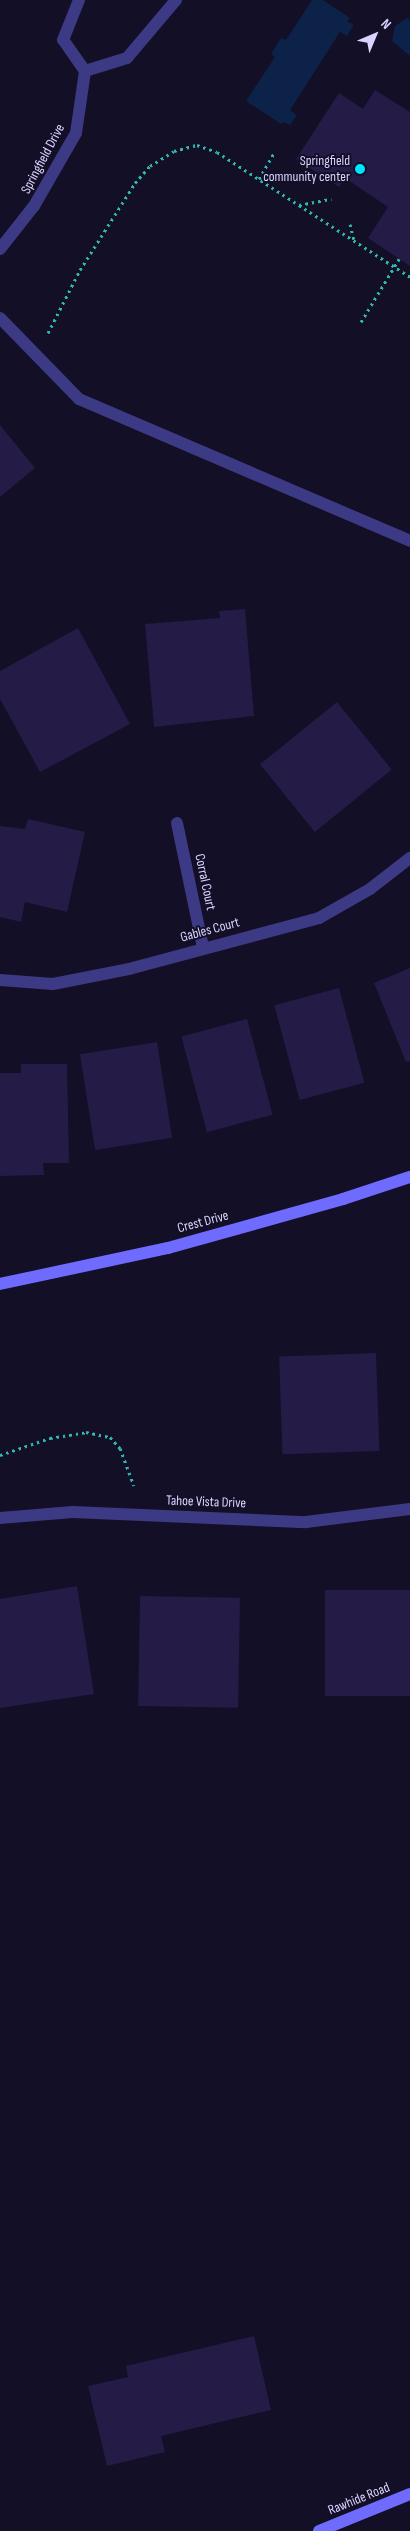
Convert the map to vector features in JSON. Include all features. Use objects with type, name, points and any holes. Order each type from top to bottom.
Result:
[{"type":"street","points":[[79,0],[63,40],[85,71],[127,58],[176,0]]},
{"type":"street","name":"Springfield Drive","points":[[0,249],[34,206],[76,133],[85,71]]},
{"type":"street","points":[[0,318],[79,399],[410,540]]},
{"type":"street","name":"Corral Court","points":[[176,823],[203,947]]},
{"type":"street","name":"Gables Court","points":[[0,980],[53,984],[129,969],[203,947],[319,918],[370,890],[410,858]]},
{"type":"street","name":"Crest Drive","points":[[0,1284],[168,1248],[343,1199],[410,1177]]},
{"type":"street","name":"Tahoe Vista Drive","points":[[0,1518],[73,1512],[306,1522],[410,1509]]},
{"type":"street","name":"Rawhide Road","points":[[319,2531],[410,2494]]},
{"type":"path","points":[[34,354],[80,270],[135,183],[150,166],[174,151],[197,145],[217,152],[410,277]]},
{"type":"path","points":[[259,179],[274,153]]},
{"type":"path","points":[[298,205],[331,199]]},
{"type":"path","points":[[350,224],[354,241]]},
{"type":"path","points":[[361,322],[399,259]]},
{"type":"path","points":[[0,1455],[50,1438],[86,1432],[110,1437],[120,1448],[134,1486]]},
{"type":"water","points":[[312,0],[323,0],[350,18],[347,21],[354,25],[347,36],[340,32],[290,110],[297,115],[290,125],[283,122],[281,124],[246,101],[275,57],[271,54],[281,38],[286,40]]},
{"type":"water","points":[[407,18],[410,20],[410,56],[392,41],[395,26]]},
{"type":"building","name":"Springfield community center","points":[[375,90],[410,112],[410,266],[368,238],[388,207],[345,178],[339,187],[296,159],[339,93],[363,109]]},
{"type":"building","points":[[0,425],[35,468],[0,497]]},
{"type":"building","points":[[245,609],[254,716],[154,727],[145,624],[220,618],[219,611]]},
{"type":"building","points":[[78,628],[130,724],[40,772],[0,699],[0,671]]},
{"type":"building","points":[[337,702],[392,770],[315,832],[260,764]]},
{"type":"building","points":[[28,819],[85,832],[67,912],[25,902],[21,922],[0,917],[0,826],[25,829]]},
{"type":"building","points":[[410,968],[410,1061],[406,1062],[374,983]]},
{"type":"building","points":[[339,988],[364,1083],[300,1100],[274,1005]]},
{"type":"building","points":[[247,1019],[273,1115],[207,1132],[181,1037]]},
{"type":"building","points":[[157,1042],[172,1138],[95,1150],[80,1054]]},
{"type":"building","points":[[21,1064],[67,1064],[69,1163],[43,1163],[44,1175],[0,1176],[0,1073],[21,1073]]},
{"type":"building","points":[[376,1353],[379,1451],[282,1454],[279,1356]]},
{"type":"building","points":[[77,1586],[94,1694],[0,1708],[0,1599]]},
{"type":"building","points":[[325,1590],[410,1590],[410,1696],[325,1696]]},
{"type":"building","points":[[140,1596],[240,1598],[238,1708],[138,1706]]},
{"type":"building","points":[[254,2336],[271,2410],[161,2436],[165,2452],[107,2466],[88,2386],[128,2377],[126,2366]]},
{"type":"place","name":"Springfield community center","points":[[360,169]]}]
